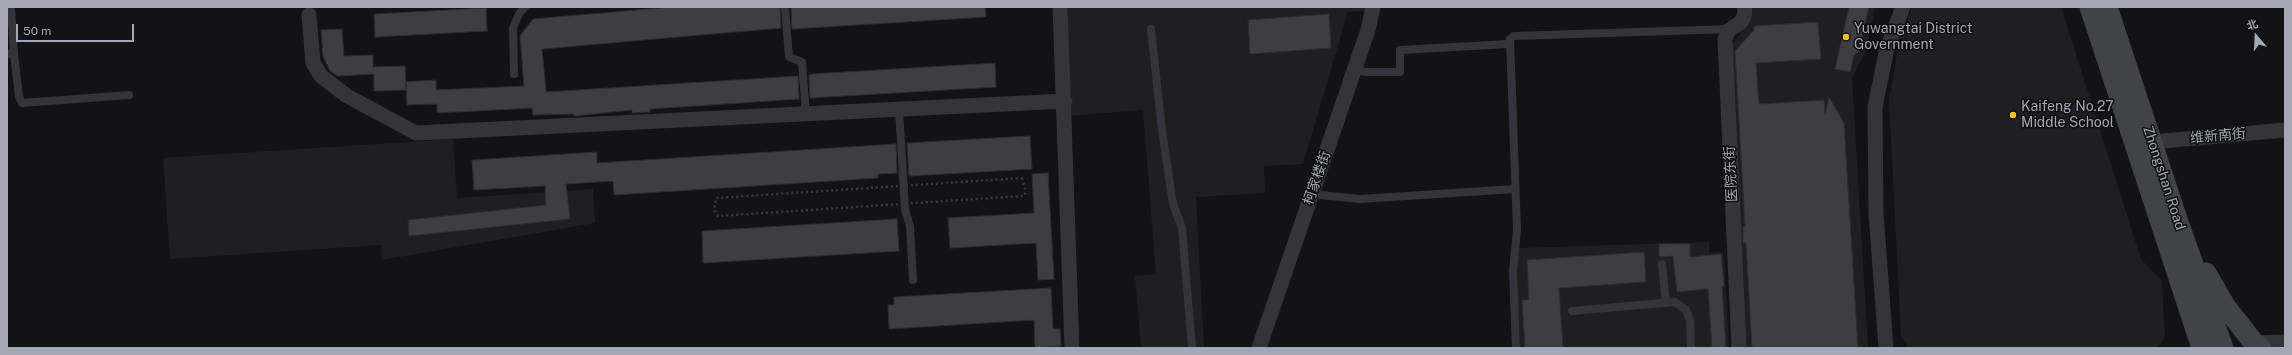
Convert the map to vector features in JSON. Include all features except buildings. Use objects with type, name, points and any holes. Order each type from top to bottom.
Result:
[{"type":"main road","name":"Zhongshan Road","points":[[2090,7],[2202,348]]},
{"type":"main road","name":"Zhongshan Road","points":[[2107,7],[2179,225],[2223,348]]},
{"type":"main road","points":[[2179,225],[2225,306],[2258,345]]},
{"type":"street","points":[[1060,7],[1065,101],[1072,348]]},
{"type":"street","name":"柯家楼街","points":[[1259,348],[1368,30],[1374,7]]},
{"type":"street","name":"医院东街","points":[[1739,348],[1725,39],[1732,28],[1740,24],[1744,17],[1745,7]]},
{"type":"street","points":[[1886,348],[1876,213],[1875,107],[1887,48],[1903,7]]},
{"type":"street","points":[[309,15],[313,63],[321,76],[347,96],[416,133],[1065,101]]},
{"type":"street","name":"维新南街","points":[[2152,142],[2285,130]]},
{"type":"street","points":[[2258,345],[2285,342]]},
{"type":"lane","points":[[11,7],[11,54],[19,97],[22,103],[129,95]]},
{"type":"lane","points":[[514,74],[513,28],[519,14],[525,7]]},
{"type":"lane","points":[[785,7],[789,57],[802,62],[806,114]]},
{"type":"lane","points":[[1516,348],[1513,271],[1517,229],[1509,44],[1514,36],[1732,28]]},
{"type":"lane","points":[[1152,29],[1162,130],[1173,204],[1182,228],[1192,348]]},
{"type":"lane","points":[[1354,70],[1366,72],[1400,72],[1400,50],[1509,44]]},
{"type":"lane","points":[[899,109],[905,204],[910,226],[913,280]]},
{"type":"lane","points":[[1311,194],[1360,199],[1515,189]]},
{"type":"lane","points":[[1662,264],[1666,303]]},
{"type":"lane","points":[[1572,311],[1675,302],[1686,310],[1690,320],[1691,348]]},
{"type":"path","points":[[1022,178],[1025,188],[1025,195],[1022,196],[905,204],[718,216],[714,210],[716,198],[1022,178]]},
{"type":"shaded area","points":[[1064,7],[1366,7],[1366,11],[1348,12],[1303,164],[1264,166],[1265,193],[1196,197],[1204,348],[1141,348],[1135,276],[1156,274],[1143,110],[1068,116]]},
{"type":"shaded area","points":[[1748,7],[1875,7],[1866,51],[1852,78],[1868,348],[1746,348],[1728,50],[1749,23]]},
{"type":"shaded area","points":[[1912,7],[2061,7],[2141,259],[2162,281],[2165,338],[2157,348],[1908,347],[1901,335],[1889,101],[1898,48]]},
{"type":"shaded area","points":[[453,139],[457,198],[593,189],[595,223],[382,260],[381,245],[170,259],[163,158]]},
{"type":"shaded area","points":[[1709,242],[1709,253],[1724,252],[1729,348],[1520,348],[1516,272],[1518,248]]},
{"type":"place","name":"Yuwangtai District Government","points":[[1846,37]]},
{"type":"place","name":"Kaifeng No.27 Middle School","points":[[2013,115]]}]
